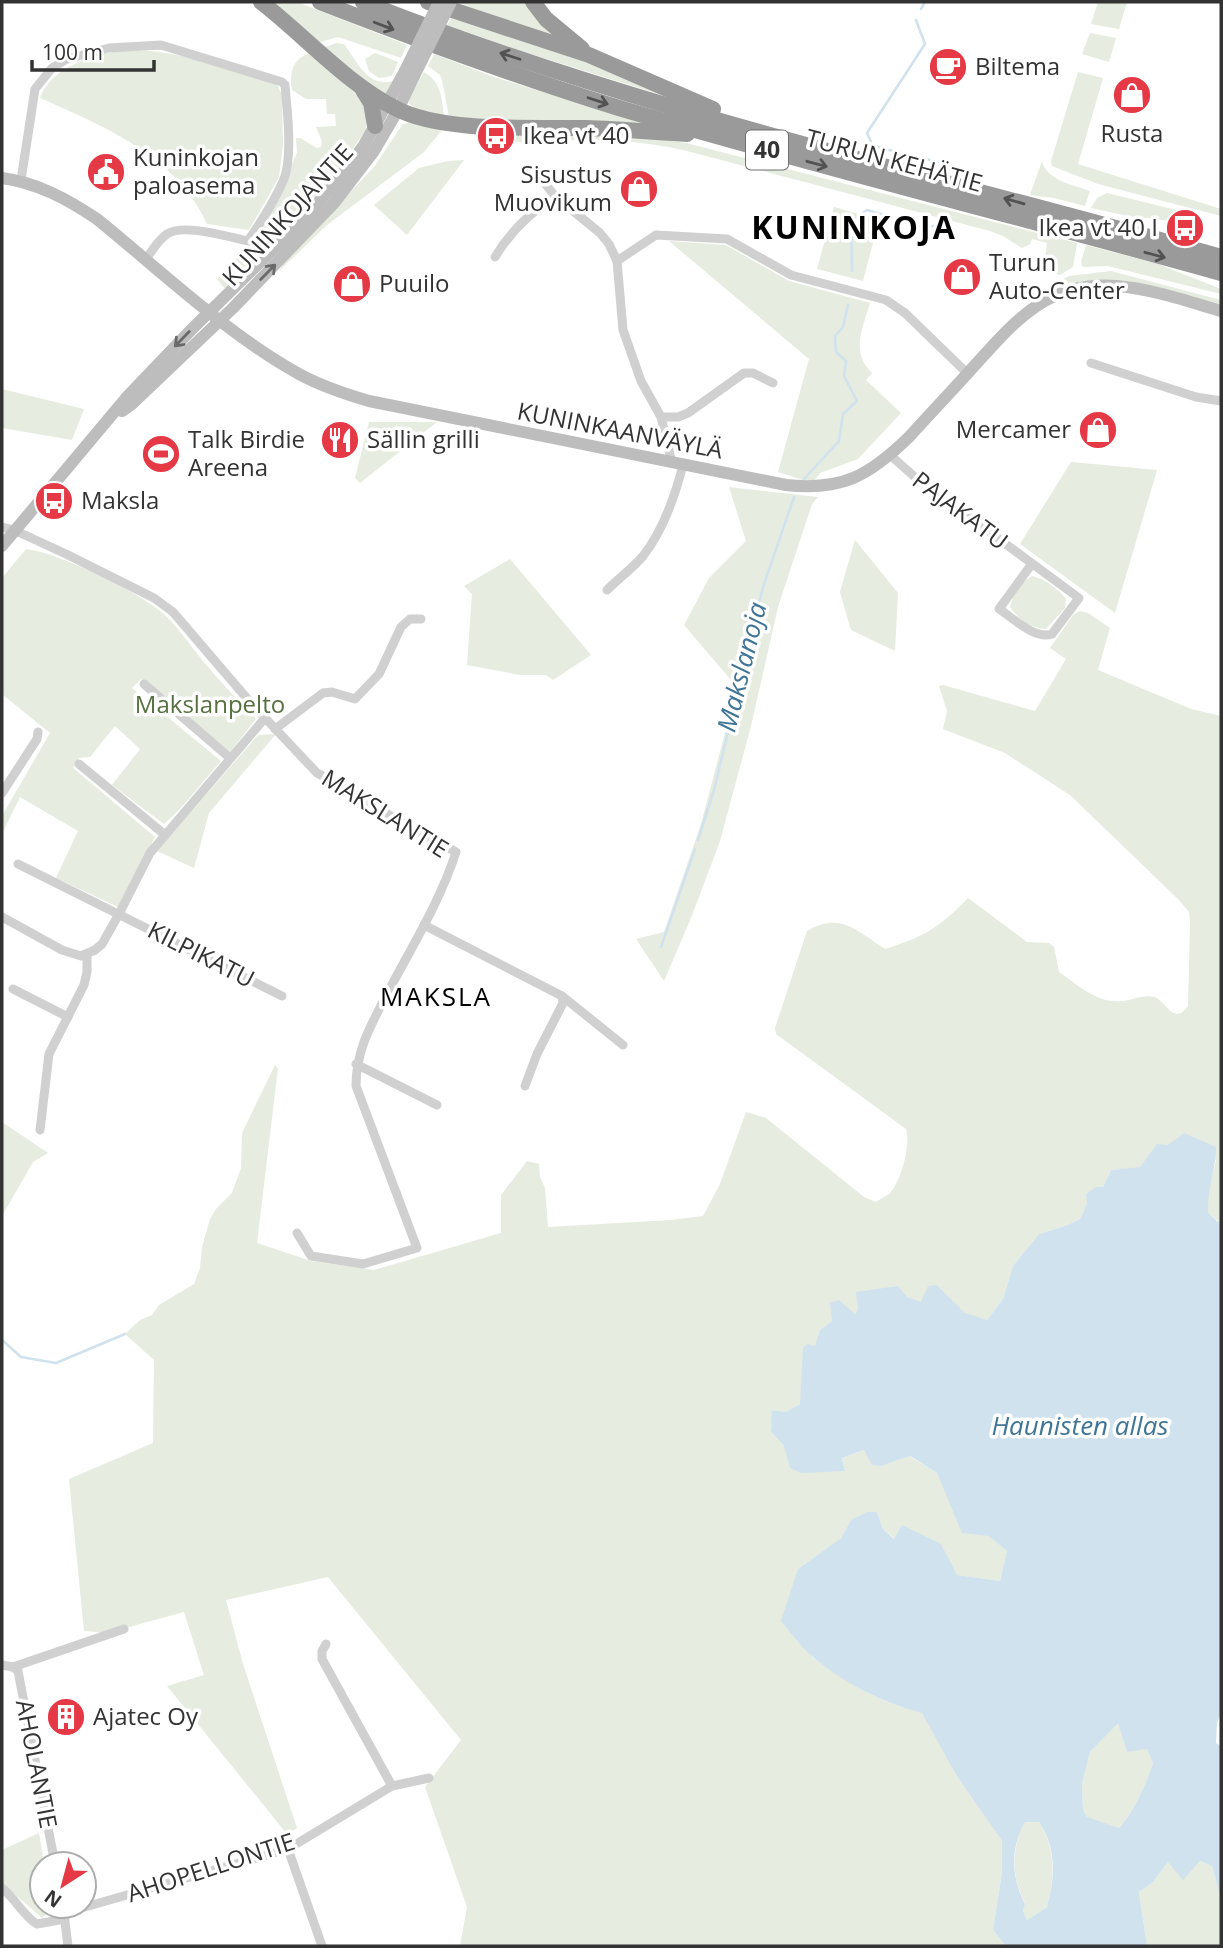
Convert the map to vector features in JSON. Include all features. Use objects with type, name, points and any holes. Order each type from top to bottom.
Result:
[{"type":"highway","points":[[261,2],[360,85],[393,107],[434,121],[462,125],[589,128],[717,136]]},
{"type":"highway","name":"TURUN KEHÄTIE","points":[[320,2],[484,64],[717,136],[1221,273]]},
{"type":"highway","name":"TURUN KEHÄTIE","points":[[363,2],[489,49],[599,85],[1221,257]]},
{"type":"highway","points":[[428,2],[589,55],[763,131]]},
{"type":"highway","points":[[533,2],[546,19],[589,55]]},
{"type":"highway","points":[[360,85],[371,103],[375,126]]},
{"type":"street","name":"KUNINKOJANTIE","points":[[410,73],[439,2]]},
{"type":"street","name":"KUNINKOJANTIE","points":[[2,546],[8,528],[127,398],[334,203],[374,151],[410,73],[450,2]]},
{"type":"street","points":[[20,180],[35,89],[52,68],[67,59],[108,48],[161,45],[282,82],[286,93],[287,164],[279,187],[248,241],[175,230],[162,238],[146,259]]},
{"type":"street","name":"KUNINKOJANTIE","points":[[215,316],[321,200],[375,126],[393,107]]},
{"type":"street","points":[[533,169],[555,196],[600,233],[609,244],[617,261],[623,330],[641,381],[661,417],[677,464],[678,483],[654,540],[634,566],[607,590]]},
{"type":"street","name":"KUNINKAANVÄYLÄ","points":[[2,177],[20,180],[73,203],[97,219],[251,343],[298,374],[329,389],[369,401],[677,464],[812,488],[834,485],[854,478],[871,470],[890,455],[1023,314],[1048,298],[1070,290],[1100,286],[1133,288],[1221,311]]},
{"type":"street","points":[[495,257],[505,240],[540,206],[555,196]]},
{"type":"street","points":[[617,261],[656,235],[727,239],[791,275],[886,300],[905,313],[968,374]]},
{"type":"street","points":[[1091,363],[1196,397],[1221,401]]},
{"type":"street","points":[[661,417],[678,417],[688,412],[744,373],[753,373],[773,383]]},
{"type":"street","name":"PAJAKATU","points":[[890,455],[916,478],[1079,598],[1052,634],[1047,636],[1039,635],[999,608],[1031,565]]},
{"type":"street","name":"MAKSLANTIE","points":[[8,528],[136,587],[163,605],[317,773],[456,852],[424,925],[356,1064]]},
{"type":"street","points":[[275,729],[323,693],[332,692],[355,699],[379,674],[401,626],[410,619],[421,619]]},
{"type":"street","points":[[144,684],[230,758]]},
{"type":"street","points":[[2,917],[62,950],[81,956],[102,944],[150,853],[265,718]]},
{"type":"street","points":[[2,793],[37,739],[38,732]]},
{"type":"street","points":[[79,764],[164,834]]},
{"type":"street","name":"KILPIKATU","points":[[18,864],[282,996]]},
{"type":"street","points":[[424,925],[562,996],[623,1045]]},
{"type":"street","points":[[40,1130],[49,1054],[84,985],[87,954]]},
{"type":"street","points":[[13,989],[68,1017]]},
{"type":"street","points":[[526,1086],[537,1054],[563,1003],[562,996]]},
{"type":"street","points":[[296,1233],[311,1256],[363,1264],[417,1248],[356,1086],[356,1064],[437,1105]]},
{"type":"street","points":[[2,1665],[13,1667],[124,1629]]},
{"type":"street","points":[[326,1644],[322,1659],[392,1786]]},
{"type":"street","name":"AHOLANTIE","points":[[13,1667],[18,1671],[52,1850]]},
{"type":"street","name":"AHOPELLONTIE","points":[[98,1903],[288,1849],[392,1786],[429,1779]]},
{"type":"street","points":[[288,1849],[322,1946]]},
{"type":"street","name":"AHOPELLONTIE","points":[[2,1888],[19,1903],[28,1917]]},
{"type":"street","name":"AHOPELLONTIE","points":[[30,1920],[37,1924],[47,1920]]},
{"type":"street","points":[[65,1920],[68,1946]]},
{"type":"green space","points":[[268,2],[297,2],[407,45],[401,58],[338,37],[317,43]]},
{"type":"green space","points":[[459,2],[526,2],[561,40],[457,6]]},
{"type":"green space","points":[[1098,2],[1127,2],[1119,29],[1091,24]]},
{"type":"green space","points":[[453,15],[589,63],[671,98],[447,25]]},
{"type":"green space","points":[[1090,33],[1116,38],[1109,62],[1082,54]]},
{"type":"green space","points":[[337,43],[344,44],[369,77],[376,81],[393,81],[387,95],[382,94],[322,48]]},
{"type":"green space","points":[[127,50],[200,60],[272,80],[278,86],[282,95],[283,145],[279,177],[249,230],[207,224],[194,200],[158,162],[112,132],[40,98],[54,77],[65,69],[89,58]]},
{"type":"green space","points":[[375,53],[398,62],[392,76],[379,78],[369,71],[365,59]]},
{"type":"green space","points":[[309,54],[341,78],[358,95],[364,106],[365,131],[322,194],[224,288],[217,279],[246,249],[285,183],[297,152],[296,138],[317,148],[321,147],[322,141],[316,127],[336,126],[335,114],[327,114],[326,99],[306,99],[292,90],[291,79],[295,63]]},
{"type":"green space","points":[[434,54],[494,77],[653,126],[475,121],[449,117],[440,75],[428,66]]},
{"type":"green space","points":[[424,72],[437,86],[444,116],[425,113],[409,103],[410,95]]},
{"type":"green space","points":[[1078,72],[1103,78],[1078,164],[1221,209],[1221,216],[1098,184],[1052,166],[1051,161]]},
{"type":"green space","points":[[413,122],[442,130],[424,152],[327,225],[278,272],[288,257],[374,167],[403,124]]},
{"type":"green space","points":[[499,134],[649,137],[686,143],[1077,243],[1073,267],[1060,275],[1043,271],[1047,243],[1032,239],[1030,244],[1022,248],[990,231],[683,150],[614,141],[499,143]]},
{"type":"green space","points":[[464,160],[407,235],[374,205],[419,168]]},
{"type":"green space","points":[[1042,161],[1049,173],[1055,177],[1090,191],[1085,206],[1030,195]]},
{"type":"green space","points":[[1107,193],[1176,210],[1179,215],[1178,222],[1091,208],[1097,198]]},
{"type":"green space","points":[[834,207],[879,220],[863,281],[817,269]]},
{"type":"green space","points":[[669,241],[726,245],[789,281],[870,303],[860,339],[861,357],[872,373],[866,380],[901,413],[858,459],[820,473],[812,483],[778,472],[809,359]]},
{"type":"green space","points":[[1086,245],[1158,264],[1221,289],[1221,294],[1108,266],[1083,267],[1081,262]]},
{"type":"green space","points":[[1111,271],[1221,300],[1221,306],[1122,281],[1093,281],[1055,288],[1054,284],[1069,276]]},
{"type":"green space","points":[[2,389],[84,409],[72,440],[2,428]]},
{"type":"green space","points":[[369,422],[437,422],[360,483],[355,478]]},
{"type":"green space","points":[[1071,462],[1157,470],[1115,613],[1020,544]]},
{"type":"green space","points":[[729,487],[818,497],[812,504],[778,607],[751,726],[720,841],[664,981],[636,939],[664,932],[701,824],[737,687],[684,625],[709,578],[746,541]]},
{"type":"green space","points":[[855,540],[898,593],[895,651],[851,630],[840,592]]},
{"type":"green space","name":"Makslanpelto","points":[[26,549],[79,566],[155,607],[167,617],[256,719],[230,752],[141,679],[132,688],[221,761],[164,824],[112,785],[140,749],[115,726],[90,757],[79,758],[73,768],[155,837],[118,907],[56,878],[78,831],[20,797],[2,834],[2,816],[50,733],[2,694],[2,578]]},
{"type":"green space","points":[[510,559],[591,655],[553,680],[546,675],[520,675],[467,665],[472,594],[464,586]]},
{"type":"green space","points":[[1032,576],[1050,584],[1066,599],[1065,608],[1046,629],[1025,622],[1010,607],[1018,589]]},
{"type":"green space","points":[[1080,611],[1088,613],[1110,628],[1098,670],[1191,709],[1221,716],[1221,1220],[1219,1222],[1208,1212],[1207,1197],[1216,1160],[1111,1170],[1103,1187],[1087,1203],[1080,1219],[1039,1234],[1013,1266],[1003,1299],[987,1320],[965,1314],[937,1285],[922,1303],[907,1297],[857,1292],[858,1309],[855,1314],[832,1321],[820,1330],[800,1404],[786,1412],[773,1410],[771,1432],[784,1446],[845,1471],[842,1458],[864,1450],[872,1464],[881,1466],[909,1456],[937,1473],[949,1498],[1007,1551],[1000,1581],[956,1575],[941,1544],[895,1539],[883,1529],[877,1512],[851,1520],[841,1538],[798,1569],[812,1657],[878,1698],[922,1712],[956,1775],[1002,1841],[1002,1872],[993,1930],[1006,1946],[460,1946],[467,1907],[425,1787],[461,1740],[328,1577],[226,1600],[243,1664],[297,1828],[287,1834],[167,1686],[204,1675],[184,1612],[107,1633],[84,1631],[69,1479],[153,1443],[154,1360],[125,1334],[140,1320],[152,1315],[159,1305],[194,1284],[210,1219],[232,1193],[241,1168],[242,1133],[275,1065],[278,1068],[257,1243],[311,1261],[374,1270],[501,1233],[501,1195],[527,1161],[539,1164],[540,1177],[545,1188],[548,1227],[703,1216],[720,1184],[746,1112],[766,1118],[864,1197],[876,1202],[889,1194],[898,1180],[904,1162],[906,1129],[776,1034],[775,1028],[807,931],[819,925],[839,923],[848,926],[885,949],[931,930],[968,898],[1027,942],[1049,943],[1054,947],[1059,972],[1097,997],[1122,1001],[1154,997],[1174,1013],[1183,1012],[1188,1006],[1190,923],[1189,912],[1180,901],[1070,795],[1005,753],[943,729],[947,711],[939,686],[943,685],[1035,711],[1066,659],[1050,648],[1073,615]]},
{"type":"green space","points":[[276,734],[209,813],[194,868],[157,851],[258,735]]},
{"type":"green space","points":[[2,1122],[48,1153],[33,1162],[2,1216]]},
{"type":"green space","points":[[1118,1722],[1127,1752],[1147,1748],[1153,1763],[1139,1797],[1119,1828],[1087,1818],[1083,1810],[1082,1784],[1090,1752]]},
{"type":"green space","points":[[1025,1821],[1039,1822],[1049,1842],[1052,1863],[1052,1885],[1047,1907],[1027,1920],[1014,1862],[1017,1842]]},
{"type":"green space","points":[[39,1833],[42,1850],[28,1850],[28,1906],[2,1883],[2,1850]]},
{"type":"green space","points":[[1200,1861],[1212,1866],[1221,1900],[1221,1946],[1147,1946],[1139,1892],[1153,1882],[1168,1862]]},
{"type":"water","name":"Haunisten allas","points":[[1184,1133],[1216,1147],[1208,1212],[1218,1222],[1221,1220],[1221,1712],[1217,1723],[1216,1743],[1221,1746],[1221,1900],[1212,1866],[1200,1861],[1183,1880],[1168,1862],[1153,1882],[1139,1892],[1147,1946],[1006,1946],[993,1930],[1002,1872],[1002,1841],[956,1775],[922,1713],[865,1692],[839,1676],[810,1654],[781,1621],[798,1569],[841,1538],[851,1520],[867,1512],[877,1512],[883,1529],[894,1539],[902,1525],[941,1544],[957,1575],[1000,1581],[1007,1551],[989,1536],[962,1533],[937,1473],[910,1456],[881,1466],[872,1465],[864,1450],[842,1458],[845,1471],[801,1473],[790,1468],[784,1446],[771,1432],[772,1410],[786,1412],[800,1404],[803,1348],[807,1344],[815,1346],[820,1330],[832,1321],[830,1303],[839,1300],[855,1314],[858,1309],[856,1292],[898,1286],[907,1297],[921,1302],[928,1286],[937,1285],[965,1313],[987,1320],[1003,1299],[1013,1266],[1039,1234],[1080,1219],[1087,1203],[1086,1194],[1096,1187],[1103,1187],[1111,1170],[1140,1167],[1157,1144],[1168,1145]],"holes":[[[1118,1723],[1127,1752],[1147,1749],[1153,1763],[1139,1797],[1119,1828],[1087,1817],[1083,1810],[1082,1784],[1090,1752]],[[1025,1822],[1039,1822],[1049,1842],[1053,1863],[1047,1907],[1027,1920],[1014,1863],[1017,1842]]]},
{"type":"waterway","name":"Makslanoja","points":[[921,9],[925,2]]},
{"type":"waterway","name":"Makslanoja","points":[[916,20],[925,44],[867,133],[872,144],[877,147],[942,163]]},
{"type":"waterway","name":"Makslanoja","points":[[852,271],[851,221],[867,210],[924,227],[933,226]]},
{"type":"waterway","name":"Makslanoja","points":[[804,479],[839,441],[843,414],[857,401],[844,376],[846,361],[836,352],[835,336],[843,327],[848,305]]},
{"type":"waterway","name":"Makslanoja","points":[[698,840],[714,790],[763,587],[794,497]]},
{"type":"waterway","name":"Makslanoja","points":[[661,947],[695,849]]},
{"type":"waterway","points":[[2,1340],[21,1357],[56,1363],[125,1334]]},
{"type":"place","name":"Biltema","points":[[948,67]]},
{"type":"place","name":"Rusta","points":[[1132,95]]},
{"type":"place","name":"Ikea vt 40","points":[[496,136]]},
{"type":"place","name":"Kuninkojan paloasema","points":[[106,172]]},
{"type":"place","name":"Sisustus Muovikum","points":[[639,189]]},
{"type":"place","name":"Ikea vt 40 I","points":[[1185,228]]},
{"type":"place","name":"Turun Auto-Center","points":[[962,277]]},
{"type":"place","name":"Puuilo","points":[[352,284]]},
{"type":"place","name":"Mercamer","points":[[1098,430]]},
{"type":"place","name":"Sällin grilli","points":[[340,440]]},
{"type":"place","name":"Talk Birdie Areena","points":[[161,454]]},
{"type":"place","name":"Maksla","points":[[54,501]]},
{"type":"place","name":"Ajatec Oy","points":[[66,1717]]},
{"type":"district","name":"KUNINKOJA","points":[[854,228]]},
{"type":"district","name":"MAKSLA","points":[[436,997]]}]
